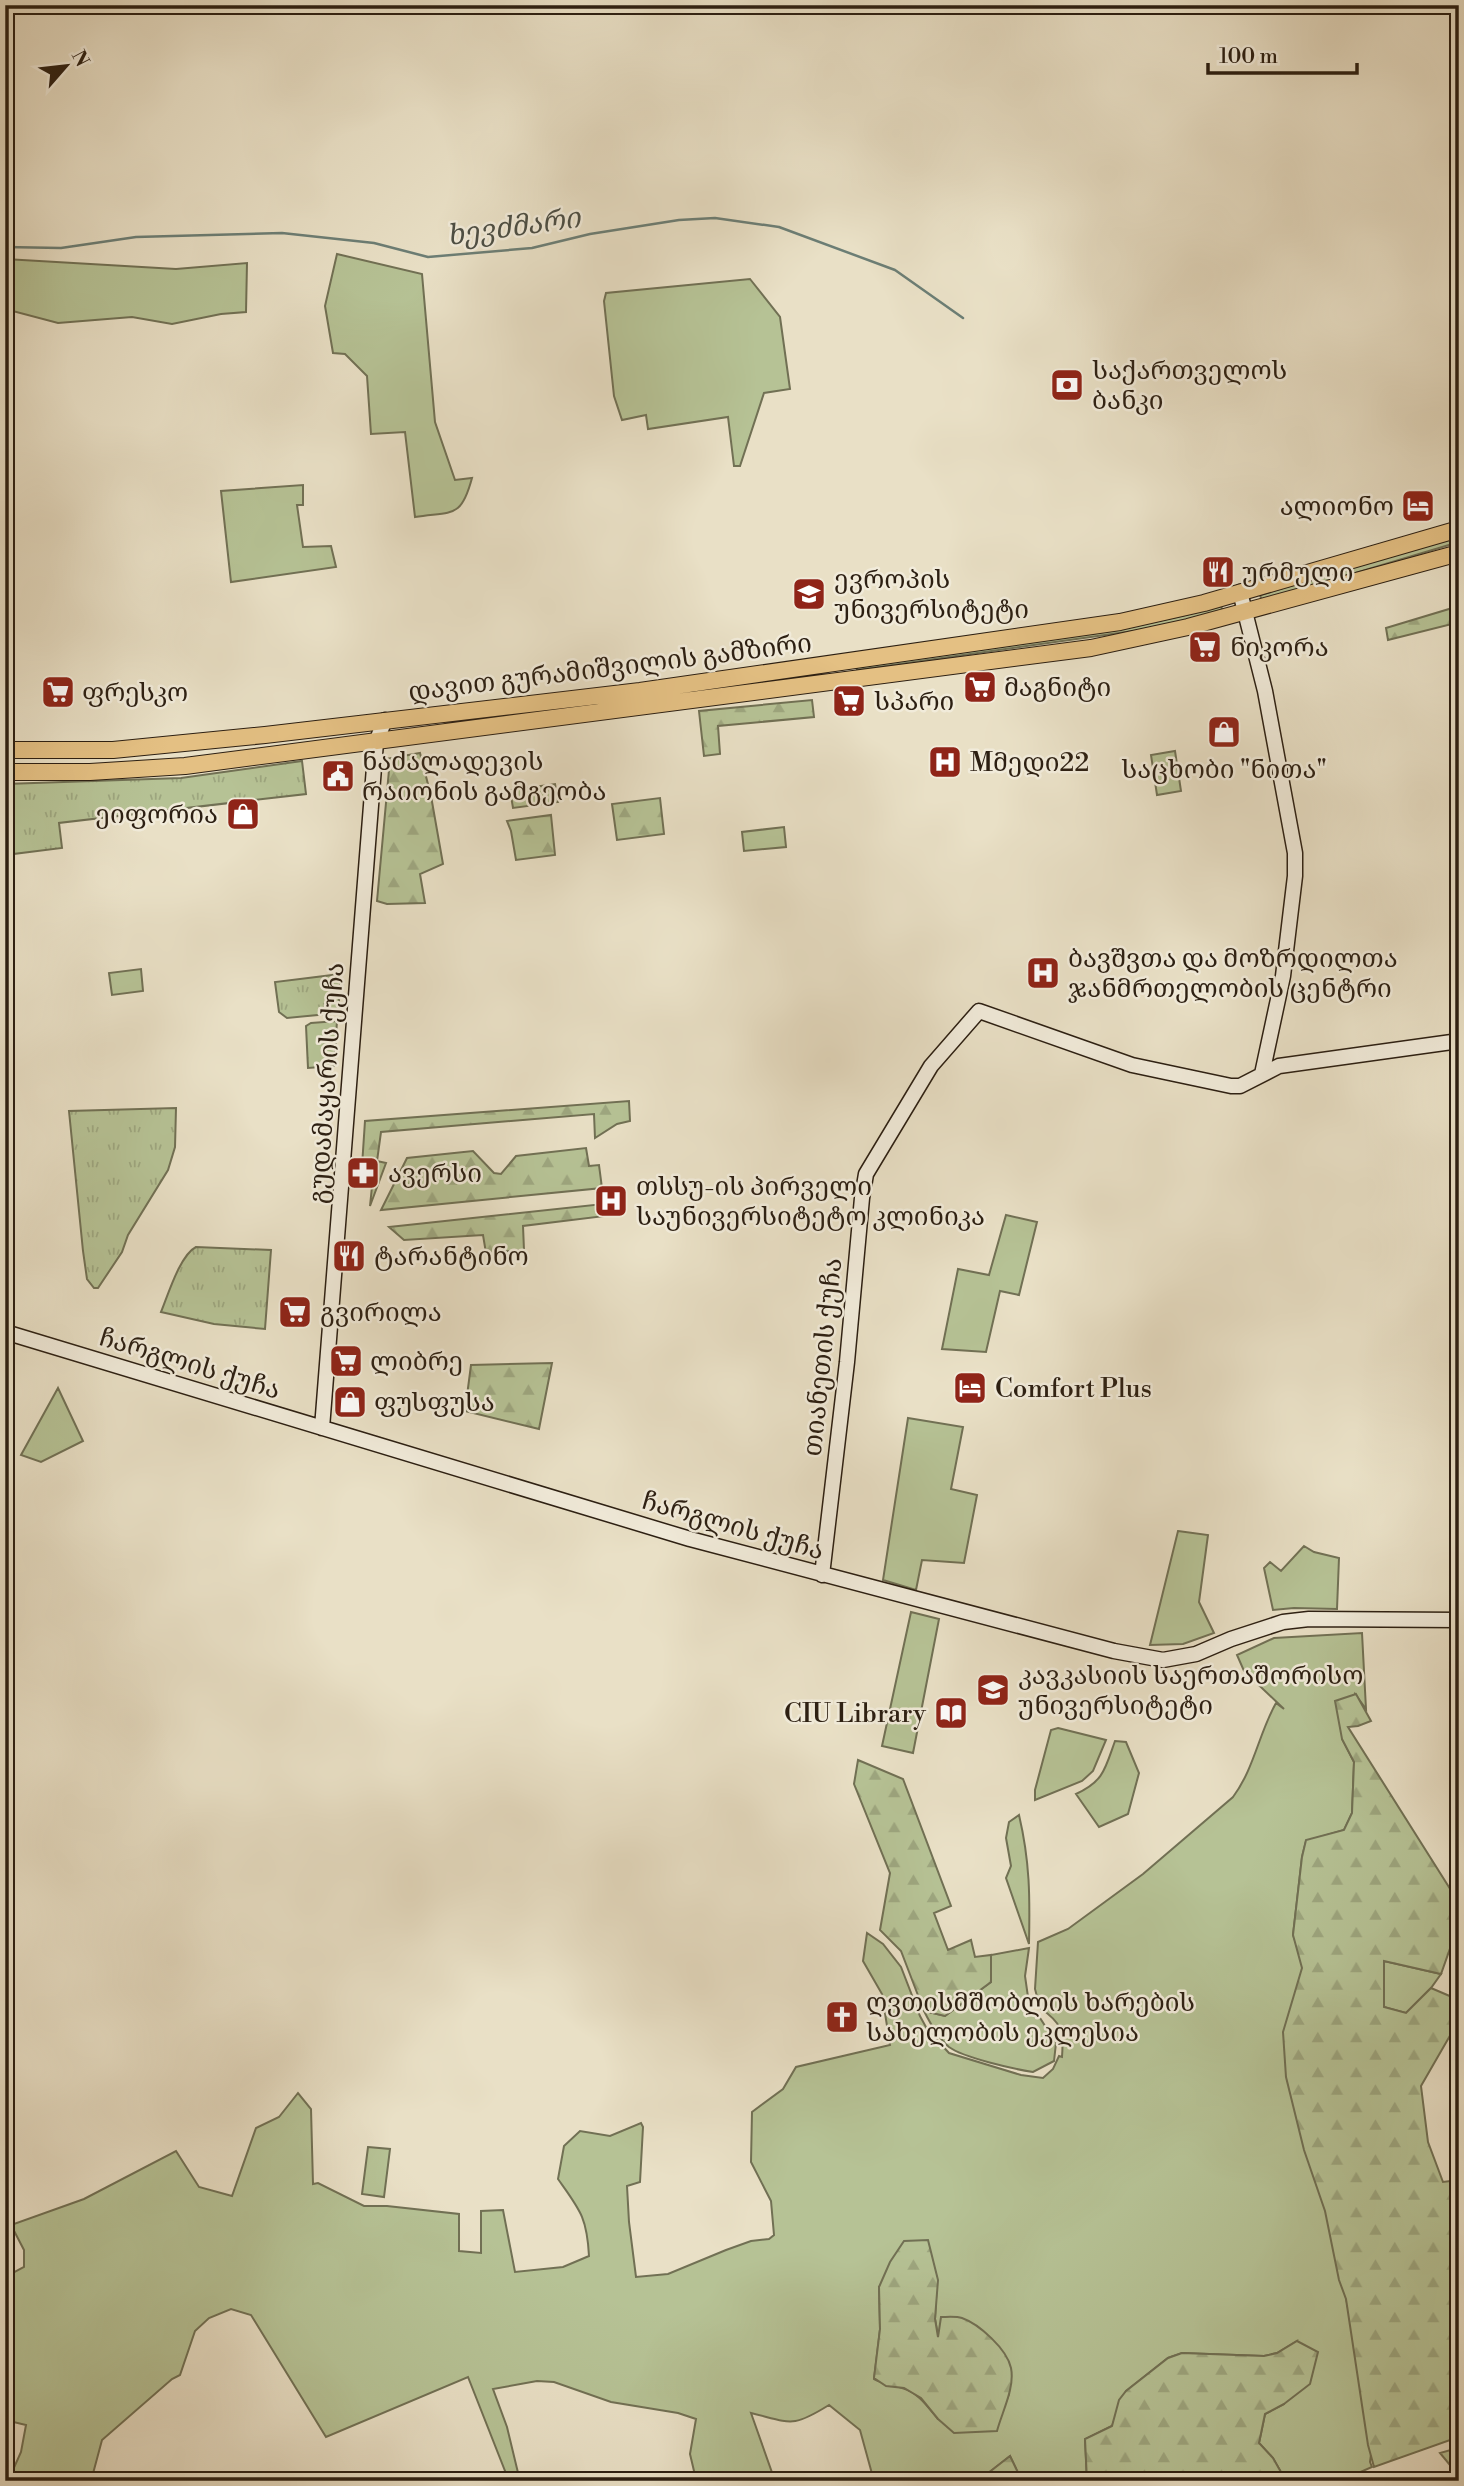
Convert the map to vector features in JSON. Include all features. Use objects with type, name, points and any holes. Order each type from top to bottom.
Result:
[{"type":"main road","name":"დავით გურამიშვილის გამზირი","points":[[5,750],[126,749],[640,691],[1107,624],[1171,611],[1459,529]]},
{"type":"main road","name":"დავით გურამიშვილის გამზირი","points":[[5,772],[90,772],[173,767],[1091,649],[1245,612],[1459,553]]},
{"type":"street","points":[[1240,592],[1265,691],[1295,853],[1295,876],[1283,976],[1262,1074]]},
{"type":"street","name":"გუდამაყარის ქუჩა","points":[[322,1428],[377,721]]},
{"type":"street","name":"თიანეთის ქუჩა","points":[[822,1575],[866,1174],[931,1066],[979,1011],[1132,1065],[1231,1086],[1240,1086],[1262,1074]]},
{"type":"street","points":[[1262,1074],[1279,1066],[1459,1041]]},
{"type":"street","name":"ჩარგლის ქუჩა","points":[[5,1332],[574,1505],[822,1575],[1114,1651],[1163,1660],[1196,1654],[1283,1622],[1309,1619],[1459,1620]]},
{"type":"green space","points":[[337,254],[422,274],[435,422],[455,480],[472,478],[464,501],[454,511],[415,517],[405,432],[371,434],[367,376],[345,354],[333,353],[325,306]]},
{"type":"green space","points":[[5,259],[176,269],[247,263],[246,312],[172,324],[132,317],[58,323],[5,309]]},
{"type":"green space","points":[[750,279],[780,317],[790,389],[764,393],[740,466],[734,466],[728,417],[648,429],[646,415],[622,420],[614,396],[604,301],[606,293]]},
{"type":"green space","points":[[303,485],[303,505],[297,505],[303,547],[331,546],[336,567],[231,582],[221,491]]},
{"type":"green space","points":[[1459,536],[1459,542],[1262,601],[1260,595]]},
{"type":"green space","points":[[1221,606],[1223,612],[1176,625],[857,670],[856,663],[1086,634]]},
{"type":"green space","points":[[1459,606],[1456,623],[1388,640],[1386,628]]},
{"type":"green space","points":[[812,700],[814,717],[718,726],[720,754],[704,756],[699,711]]},
{"type":"green space","points":[[1175,751],[1181,791],[1157,795],[1151,755]]},
{"type":"green space","points":[[420,753],[443,864],[420,874],[425,903],[387,904],[377,901],[389,770],[386,759]]},
{"type":"green space","points":[[302,761],[306,794],[59,823],[62,848],[5,855],[5,784],[181,778]]},
{"type":"green space","points":[[555,784],[558,802],[513,808],[510,790]]},
{"type":"green space","points":[[660,798],[664,834],[617,840],[612,804]]},
{"type":"green space","points":[[551,815],[555,855],[516,860],[507,821]]},
{"type":"green space","points":[[784,827],[786,847],[744,851],[742,832]]},
{"type":"green space","points":[[141,969],[143,991],[112,995],[109,973]]},
{"type":"green space","points":[[341,974],[338,1013],[287,1018],[279,1012],[275,982]]},
{"type":"green space","points":[[337,1021],[334,1066],[308,1068],[306,1026],[311,1023]]},
{"type":"green space","points":[[629,1101],[630,1121],[617,1124],[595,1138],[594,1114],[381,1132],[377,1161],[386,1163],[370,1206],[374,1167],[362,1166],[365,1121]]},
{"type":"green space","points":[[176,1108],[175,1147],[168,1170],[128,1235],[122,1252],[98,1288],[94,1288],[87,1279],[83,1251],[69,1111]]},
{"type":"green space","points":[[586,1148],[589,1166],[599,1165],[602,1188],[381,1210],[407,1158],[473,1151],[494,1173],[501,1174],[516,1156]]},
{"type":"green space","points":[[603,1204],[605,1216],[523,1226],[524,1250],[486,1253],[483,1235],[404,1240],[389,1227]]},
{"type":"green space","points":[[1006,1215],[1037,1222],[1019,1295],[1000,1291],[986,1352],[942,1349],[958,1269],[989,1275]]},
{"type":"green space","points":[[196,1247],[271,1250],[265,1329],[214,1324],[161,1312],[180,1267],[190,1251]]},
{"type":"green space","points":[[552,1363],[539,1429],[465,1411],[471,1365]]},
{"type":"green space","points":[[58,1388],[83,1441],[41,1462],[21,1455]]},
{"type":"green space","points":[[908,1418],[963,1427],[951,1489],[977,1495],[964,1563],[922,1560],[916,1590],[883,1580]]},
{"type":"green space","points":[[1178,1531],[1208,1535],[1199,1602],[1214,1633],[1183,1644],[1150,1645]]},
{"type":"green space","points":[[1304,1546],[1314,1552],[1339,1558],[1337,1609],[1273,1610],[1264,1568],[1270,1562],[1281,1571]]},
{"type":"green space","points":[[911,1612],[939,1619],[913,1753],[882,1746]]},
{"type":"green space","points":[[1362,1633],[1366,1709],[1355,1694],[1342,1739],[1354,1762],[1352,1813],[1344,1830],[1306,1841],[1293,1935],[1305,1969],[1324,2181],[1373,2441],[1370,2462],[1372,2467],[1340,2481],[1286,2481],[1273,2458],[1259,2443],[1265,2414],[1284,2404],[1297,2341],[1277,2353],[1264,2356],[1182,2353],[1168,2358],[1126,2391],[1112,2426],[1085,2439],[1087,2481],[1022,2481],[1010,2456],[978,2481],[874,2481],[860,2430],[829,2405],[807,2417],[792,2421],[751,2413],[775,2481],[689,2481],[694,2471],[690,2454],[696,2419],[678,2413],[611,2402],[554,2382],[537,2381],[493,2389],[507,2427],[520,2481],[509,2481],[468,2377],[326,2437],[251,2315],[231,2309],[209,2318],[195,2331],[180,2375],[102,2440],[91,2481],[8,2481],[21,2452],[26,2425],[5,2420],[5,2277],[24,2267],[24,2250],[11,2225],[84,2199],[176,2151],[199,2187],[232,2196],[256,2128],[279,2117],[298,2093],[311,2109],[313,2184],[318,2183],[364,2206],[459,2214],[459,2251],[481,2253],[481,2211],[503,2210],[515,2272],[563,2267],[589,2256],[581,2214],[558,2179],[564,2146],[580,2131],[610,2136],[641,2123],[640,2182],[627,2186],[636,2277],[668,2274],[726,2250],[751,2241],[769,2239],[774,2235],[771,2201],[751,2162],[752,2112],[783,2089],[796,2067],[890,2045],[882,1994],[863,1961],[867,1933],[883,1944],[901,1967],[927,2029],[949,2053],[1021,2075],[1043,2078],[1053,2069],[1059,2056],[1062,2057],[1063,2040],[1057,2023],[1040,2008],[1035,1989],[1038,1942],[1068,1929],[1143,1874],[1233,1797],[1246,1775],[1276,1703],[1284,1709],[1244,1671],[1237,1655],[1274,1638]],"holes":[[[937,2280],[935,2319],[939,2341],[1009,2394],[1002,2412],[938,2419],[913,2393],[874,2379],[880,2329],[879,2287]]]},
{"type":"green space","points":[[1356,1694],[1371,1721],[1348,1727],[1459,1903],[1459,1923],[1441,1974],[1384,1961],[1384,2007],[1406,2013],[1431,1988],[1459,2000],[1459,2020],[1421,2086],[1428,2142],[1443,2182],[1459,2180],[1459,2441],[1450,2440],[1374,2467],[1368,2445],[1346,2299],[1339,2280],[1325,2211],[1304,2150],[1286,2077],[1283,2032],[1302,1968],[1293,1935],[1306,1840],[1344,1830],[1352,1813],[1354,1762],[1342,1739],[1335,1701]]},
{"type":"green space","points":[[1058,1728],[1106,1740],[1093,1771],[1082,1781],[1035,1800],[1035,1790],[1051,1730]]},
{"type":"green space","points":[[1115,1741],[1126,1742],[1139,1773],[1128,1814],[1099,1827],[1076,1794],[1098,1779],[1106,1767]]},
{"type":"green space","points":[[858,1760],[903,1779],[951,1906],[934,1913],[948,1950],[971,1940],[975,1957],[991,1955],[991,1982],[945,2016],[924,2011],[901,1951],[880,1930],[890,1873],[854,1784]]},
{"type":"green space","points":[[1019,1815],[1028,1880],[1029,1944],[1006,1878],[1011,1866],[1006,1838],[1009,1822]]},
{"type":"green space","points":[[1029,1948],[1025,1976],[1030,2011],[1040,2018],[1056,2043],[1054,2061],[1033,2072],[977,2059],[949,2047],[938,2035],[924,2011],[945,2016],[991,1982],[991,1955]]},
{"type":"green space","points":[[1384,1961],[1441,1974],[1406,2013],[1384,2007]]},
{"type":"green space","points":[[368,2147],[390,2149],[384,2197],[362,2194]]},
{"type":"green space","points":[[928,2240],[938,2280],[935,2319],[938,2337],[941,2317],[962,2318],[991,2338],[1004,2353],[1011,2368],[1011,2384],[997,2431],[954,2433],[921,2398],[904,2388],[886,2386],[874,2378],[880,2329],[879,2287],[890,2262],[904,2241]]},
{"type":"green space","points":[[1297,2341],[1318,2352],[1310,2384],[1284,2404],[1265,2414],[1259,2443],[1273,2458],[1286,2481],[1087,2481],[1085,2439],[1112,2426],[1119,2400],[1126,2391],[1168,2358],[1182,2353],[1264,2356],[1277,2353]]},
{"type":"green space","points":[[1454,2449],[1459,2452],[1459,2476],[1440,2453]]},
{"type":"green space","points":[[1010,2456],[1022,2481],[978,2481]]},
{"type":"waterway","name":"ხევძმარი","points":[[5,247],[61,248],[136,237],[282,233],[374,243],[428,257],[532,248],[590,234],[679,220],[715,218],[779,227],[895,270],[963,318]]},
{"type":"place","name":"საქართველოს ბანკი","points":[[1067,385]]},
{"type":"place","name":"ალიონო","points":[[1418,506]]},
{"type":"place","name":"ურმული","points":[[1218,572]]},
{"type":"place","name":"ევროპის უნივერსიტეტი","points":[[809,594]]},
{"type":"place","name":"ნიკორა","points":[[1205,647]]},
{"type":"place","name":"მაგნიტი","points":[[980,687]]},
{"type":"place","name":"ფრესკო","points":[[58,692]]},
{"type":"place","name":"სპარი","points":[[849,701]]},
{"type":"place","name":"საცხობი \"ნითა\"","points":[[1224,732]]},
{"type":"place","name":"Mმედი22","points":[[945,762]]},
{"type":"place","name":"ნაძალადევის რაიონის გამგეობა","points":[[338,776]]},
{"type":"place","name":"ეიფორია","points":[[243,814]]},
{"type":"place","name":"ბავშვთა და მოზრდილთა ჯანმრთელობის ცენტრი","points":[[1043,973]]},
{"type":"place","name":"ავერსი","points":[[363,1173]]},
{"type":"place","name":"თსსუ-ის პირველი საუნივერსიტეტო კლინიკა","points":[[611,1201]]},
{"type":"place","name":"ტარანტინო","points":[[349,1256]]},
{"type":"place","name":"გვირილა","points":[[295,1312]]},
{"type":"place","name":"ლიბრე","points":[[346,1361]]},
{"type":"place","name":"Comfort Plus","points":[[970,1388]]},
{"type":"place","name":"ფუსფუსა","points":[[350,1402]]},
{"type":"place","name":"კავკასიის საერთაშორისო უნივერსიტეტი","points":[[993,1690]]},
{"type":"place","name":"CIU Library","points":[[951,1713]]},
{"type":"place","name":"ღვთისმშობლის ხარების სახელობის ეკლესია","points":[[842,2017]]}]
